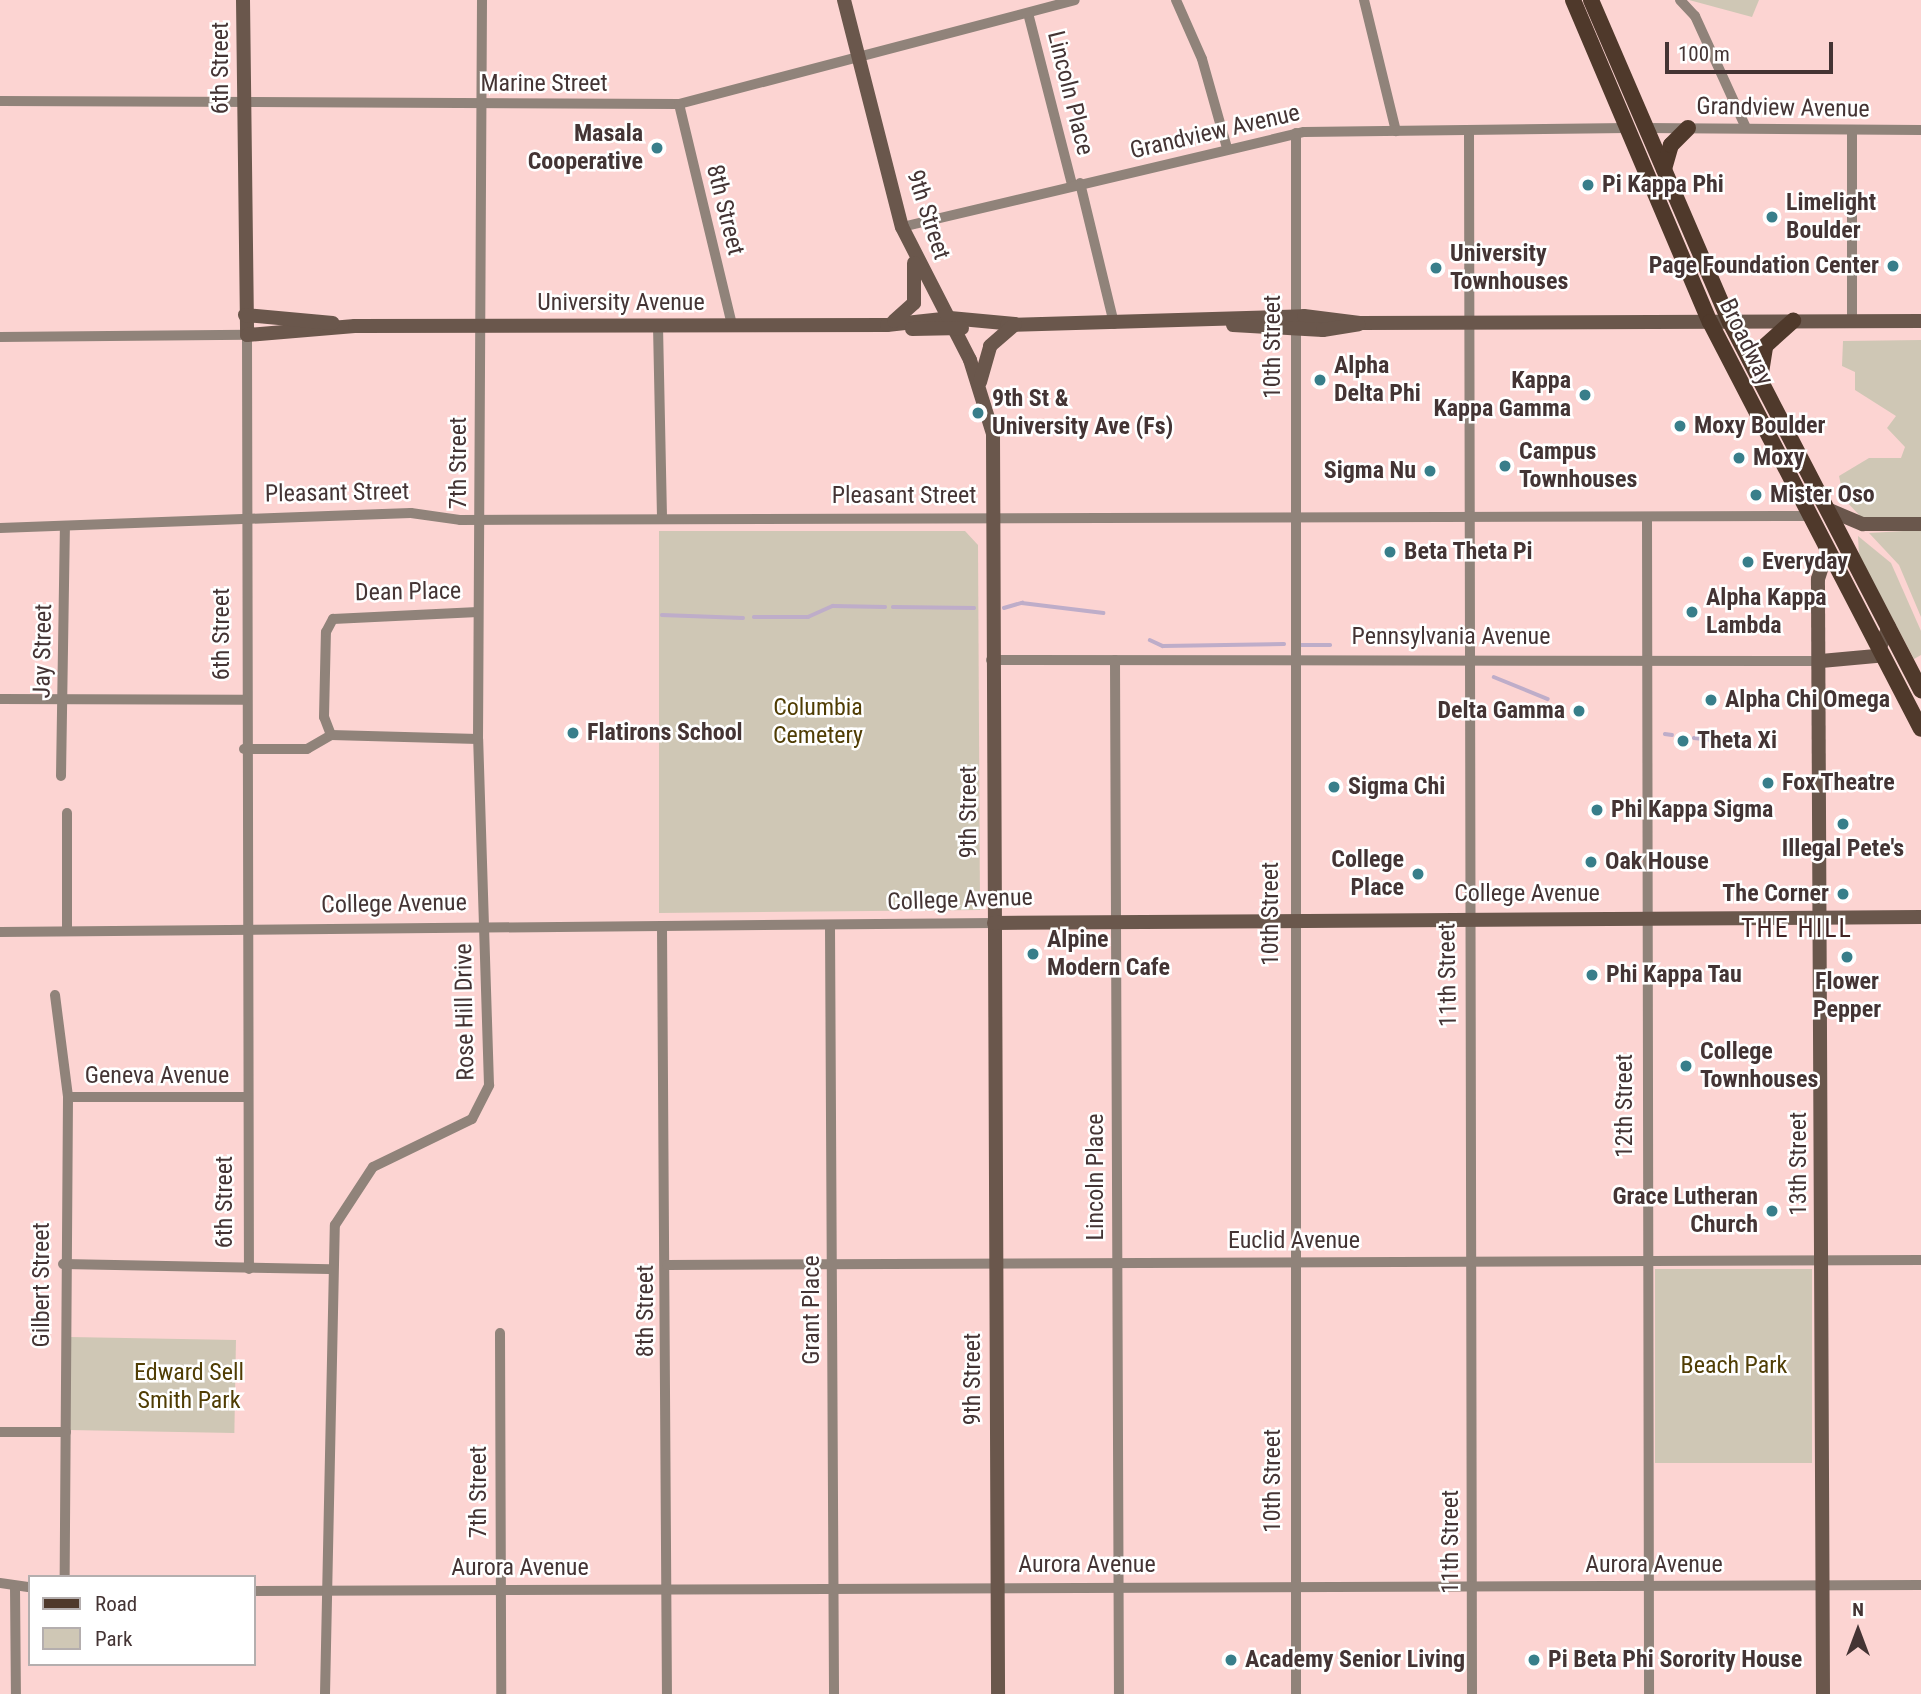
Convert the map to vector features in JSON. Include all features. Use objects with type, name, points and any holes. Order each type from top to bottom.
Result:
[{"type":"main road","name":"Broadway","points":[[1573,0],[1710,322],[1921,729]]},
{"type":"main road","name":"Broadway","points":[[1591,0],[1730,322],[1921,690]]},
{"type":"main road","points":[[1615,100],[1645,128]]},
{"type":"main road","points":[[1664,169],[1671,145],[1688,128]]},
{"type":"main road","points":[[1760,382],[1765,346],[1793,321]]},
{"type":"main road","points":[[1809,516],[1841,536]]},
{"type":"street","name":"6th Street","points":[[243,0],[247,335],[244,928],[248,1269]]},
{"type":"street","name":"7th Street","points":[[482,0],[481,520],[478,612],[482,926]]},
{"type":"street","name":"9th Street","points":[[844,0],[902,227],[914,260],[953,323],[980,382],[994,441],[990,518],[998,1694]]},
{"type":"street","name":"Marine Street","points":[[0,101],[679,104],[1075,0]]},
{"type":"street","points":[[1176,0],[1202,59],[1227,148]]},
{"type":"street","points":[[1364,0],[1396,131]]},
{"type":"street","points":[[1681,1],[1746,128]]},
{"type":"street","name":"Lincoln Place","points":[[1028,13],[1114,324]]},
{"type":"street","name":"8th Street","points":[[679,104],[732,325]]},
{"type":"street","name":"Grandview Avenue","points":[[902,227],[1076,183],[1296,133],[1627,128]]},
{"type":"street","name":"Grandview Avenue","points":[[1645,128],[1921,130]]},
{"type":"street","name":"11th Street","points":[[1469,130],[1468,917],[1472,1694]]},
{"type":"street","points":[[1852,130],[1852,321]]},
{"type":"street","name":"10th Street","points":[[1296,133],[1292,919],[1296,1694]]},
{"type":"street","points":[[887,325],[915,303],[914,260]]},
{"type":"street","name":"University Avenue","points":[[245,315],[355,326]]},
{"type":"street","name":"University Avenue","points":[[0,337],[247,335],[355,326],[1921,321]]},
{"type":"street","points":[[980,382],[990,346],[1015,324]]},
{"type":"street","points":[[658,326],[662,519]]},
{"type":"street","points":[[1827,509],[1863,524],[1921,524]]},
{"type":"street","name":"Pleasant Street","points":[[0,528],[411,513],[481,520],[1809,516]]},
{"type":"street","name":"12th Street","points":[[1647,517],[1645,917],[1649,1694]]},
{"type":"street","name":"Jay Street","points":[[61,776],[65,527]]},
{"type":"street","name":"13th Street","points":[[1823,1694],[1821,661],[1818,579],[1827,551]]},
{"type":"street","name":"Dean Place","points":[[331,735],[324,718],[325,644],[333,619],[478,612]]},
{"type":"street","points":[[1881,653],[1889,627]]},
{"type":"street","name":"Pennsylvania Avenue","points":[[991,660],[1821,661],[1881,653]]},
{"type":"street","name":"Lincoln Place","points":[[1115,660],[1119,1694]]},
{"type":"street","points":[[0,699],[244,700]]},
{"type":"street","points":[[244,749],[307,749],[331,735],[478,739]]},
{"type":"street","points":[[67,813],[67,931]]},
{"type":"street","name":"College Avenue","points":[[0,932],[482,926],[830,926],[1116,919],[1921,917]]},
{"type":"street","name":"Rose Hill Drive","points":[[330,1269],[335,1225],[356,1185],[389,1156],[472,1119],[486,1098],[482,926]]},
{"type":"street","name":"Grant Place","points":[[830,926],[834,1694]]},
{"type":"street","name":"8th Street","points":[[663,927],[667,1265],[667,1694]]},
{"type":"street","name":"Gilbert Street","points":[[55,995],[68,1097],[63,1264],[65,1575]]},
{"type":"street","name":"Geneva Avenue","points":[[68,1097],[247,1097]]},
{"type":"street","name":"Euclid Avenue","points":[[667,1265],[1921,1260]]},
{"type":"street","points":[[63,1264],[330,1269],[325,1694]]},
{"type":"street","name":"7th Street","points":[[500,1333],[501,1694]]},
{"type":"street","points":[[0,1432],[66,1432]]},
{"type":"street","points":[[0,1583],[28,1587]]},
{"type":"street","name":"Aurora Avenue","points":[[256,1591],[997,1586],[1921,1585]]},
{"type":"street","points":[[15,1587],[16,1694]]},
{"type":"green space","points":[[1689,0],[1759,0],[1752,17]]},
{"type":"green space","points":[[1921,340],[1921,518],[1862,518],[1844,499],[1839,476],[1869,458],[1901,458],[1905,447],[1887,428],[1896,416],[1855,390],[1855,372],[1842,366],[1843,341]]},
{"type":"green space","points":[[1921,530],[1921,617],[1899,565],[1869,533]]},
{"type":"green space","name":"Columbia Cemetery","points":[[659,531],[965,531],[978,545],[980,910],[659,913]]},
{"type":"green space","points":[[1858,536],[1891,563],[1921,631],[1921,655],[1914,659],[1859,555]]},
{"type":"green space","name":"Beach Park","points":[[1655,1269],[1812,1269],[1812,1463],[1655,1463]]},
{"type":"green space","name":"Edward Sell Smith Park","points":[[70,1337],[236,1340],[234,1433],[68,1430]]},
{"type":"waterway","points":[[1004,608],[1022,603],[1103,613]]},
{"type":"waterway","points":[[754,617],[808,617],[833,606],[885,607]]},
{"type":"waterway","points":[[893,607],[974,608]]},
{"type":"waterway","points":[[662,615],[743,618]]},
{"type":"waterway","points":[[1150,640],[1163,646],[1284,644]]},
{"type":"waterway","points":[[1300,645],[1330,645]]},
{"type":"waterway","points":[[1494,677],[1548,699]]},
{"type":"waterway","points":[[1665,734],[1672,735]]},
{"type":"waterway","points":[[1694,738],[1725,741]]},
{"type":"place","name":"Masala Cooperative","points":[[657,148]]},
{"type":"place","name":"Pi Kappa Phi","points":[[1588,185]]},
{"type":"place","name":"Limelight Boulder","points":[[1772,217]]},
{"type":"place","name":"Page Foundation Center","points":[[1893,266]]},
{"type":"place","name":"University Townhouses","points":[[1436,268]]},
{"type":"place","name":"Alpha Delta Phi","points":[[1320,380]]},
{"type":"place","name":"Kappa Kappa Gamma","points":[[1585,395]]},
{"type":"place","name":"9th St & University Ave (Fs)","points":[[978,413]]},
{"type":"place","name":"Moxy Boulder","points":[[1680,426]]},
{"type":"place","name":"Moxy","points":[[1739,458]]},
{"type":"place","name":"Campus Townhouses","points":[[1505,466]]},
{"type":"place","name":"Sigma Nu","points":[[1430,471]]},
{"type":"place","name":"Mister Oso","points":[[1756,495]]},
{"type":"place","name":"Beta Theta Pi","points":[[1390,552]]},
{"type":"place","name":"Everyday","points":[[1748,562]]},
{"type":"place","name":"Alpha Kappa Lambda","points":[[1692,612]]},
{"type":"place","name":"Alpha Chi Omega","points":[[1711,700]]},
{"type":"place","name":"Delta Gamma","points":[[1579,711]]},
{"type":"place","name":"Flatirons School","points":[[573,733]]},
{"type":"place","name":"Theta Xi","points":[[1683,741]]},
{"type":"place","name":"Fox Theatre","points":[[1768,783]]},
{"type":"place","name":"Sigma Chi","points":[[1334,787]]},
{"type":"place","name":"Phi Kappa Sigma","points":[[1597,810]]},
{"type":"place","name":"Illegal Pete's","points":[[1843,824]]},
{"type":"place","name":"Oak House","points":[[1591,862]]},
{"type":"place","name":"College Place","points":[[1418,874]]},
{"type":"place","name":"The Corner","points":[[1843,894]]},
{"type":"place","name":"Alpine Modern Cafe","points":[[1033,954]]},
{"type":"place","name":"Flower Pepper","points":[[1847,957]]},
{"type":"place","name":"Phi Kappa Tau","points":[[1592,975]]},
{"type":"place","name":"College Townhouses","points":[[1686,1066]]},
{"type":"place","name":"Grace Lutheran Church","points":[[1772,1211]]},
{"type":"place","name":"Academy Senior Living","points":[[1231,1660]]},
{"type":"place","name":"Pi Beta Phi Sorority House","points":[[1534,1660]]},
{"type":"district","name":"THE HILL","points":[[1797,929]]}]
